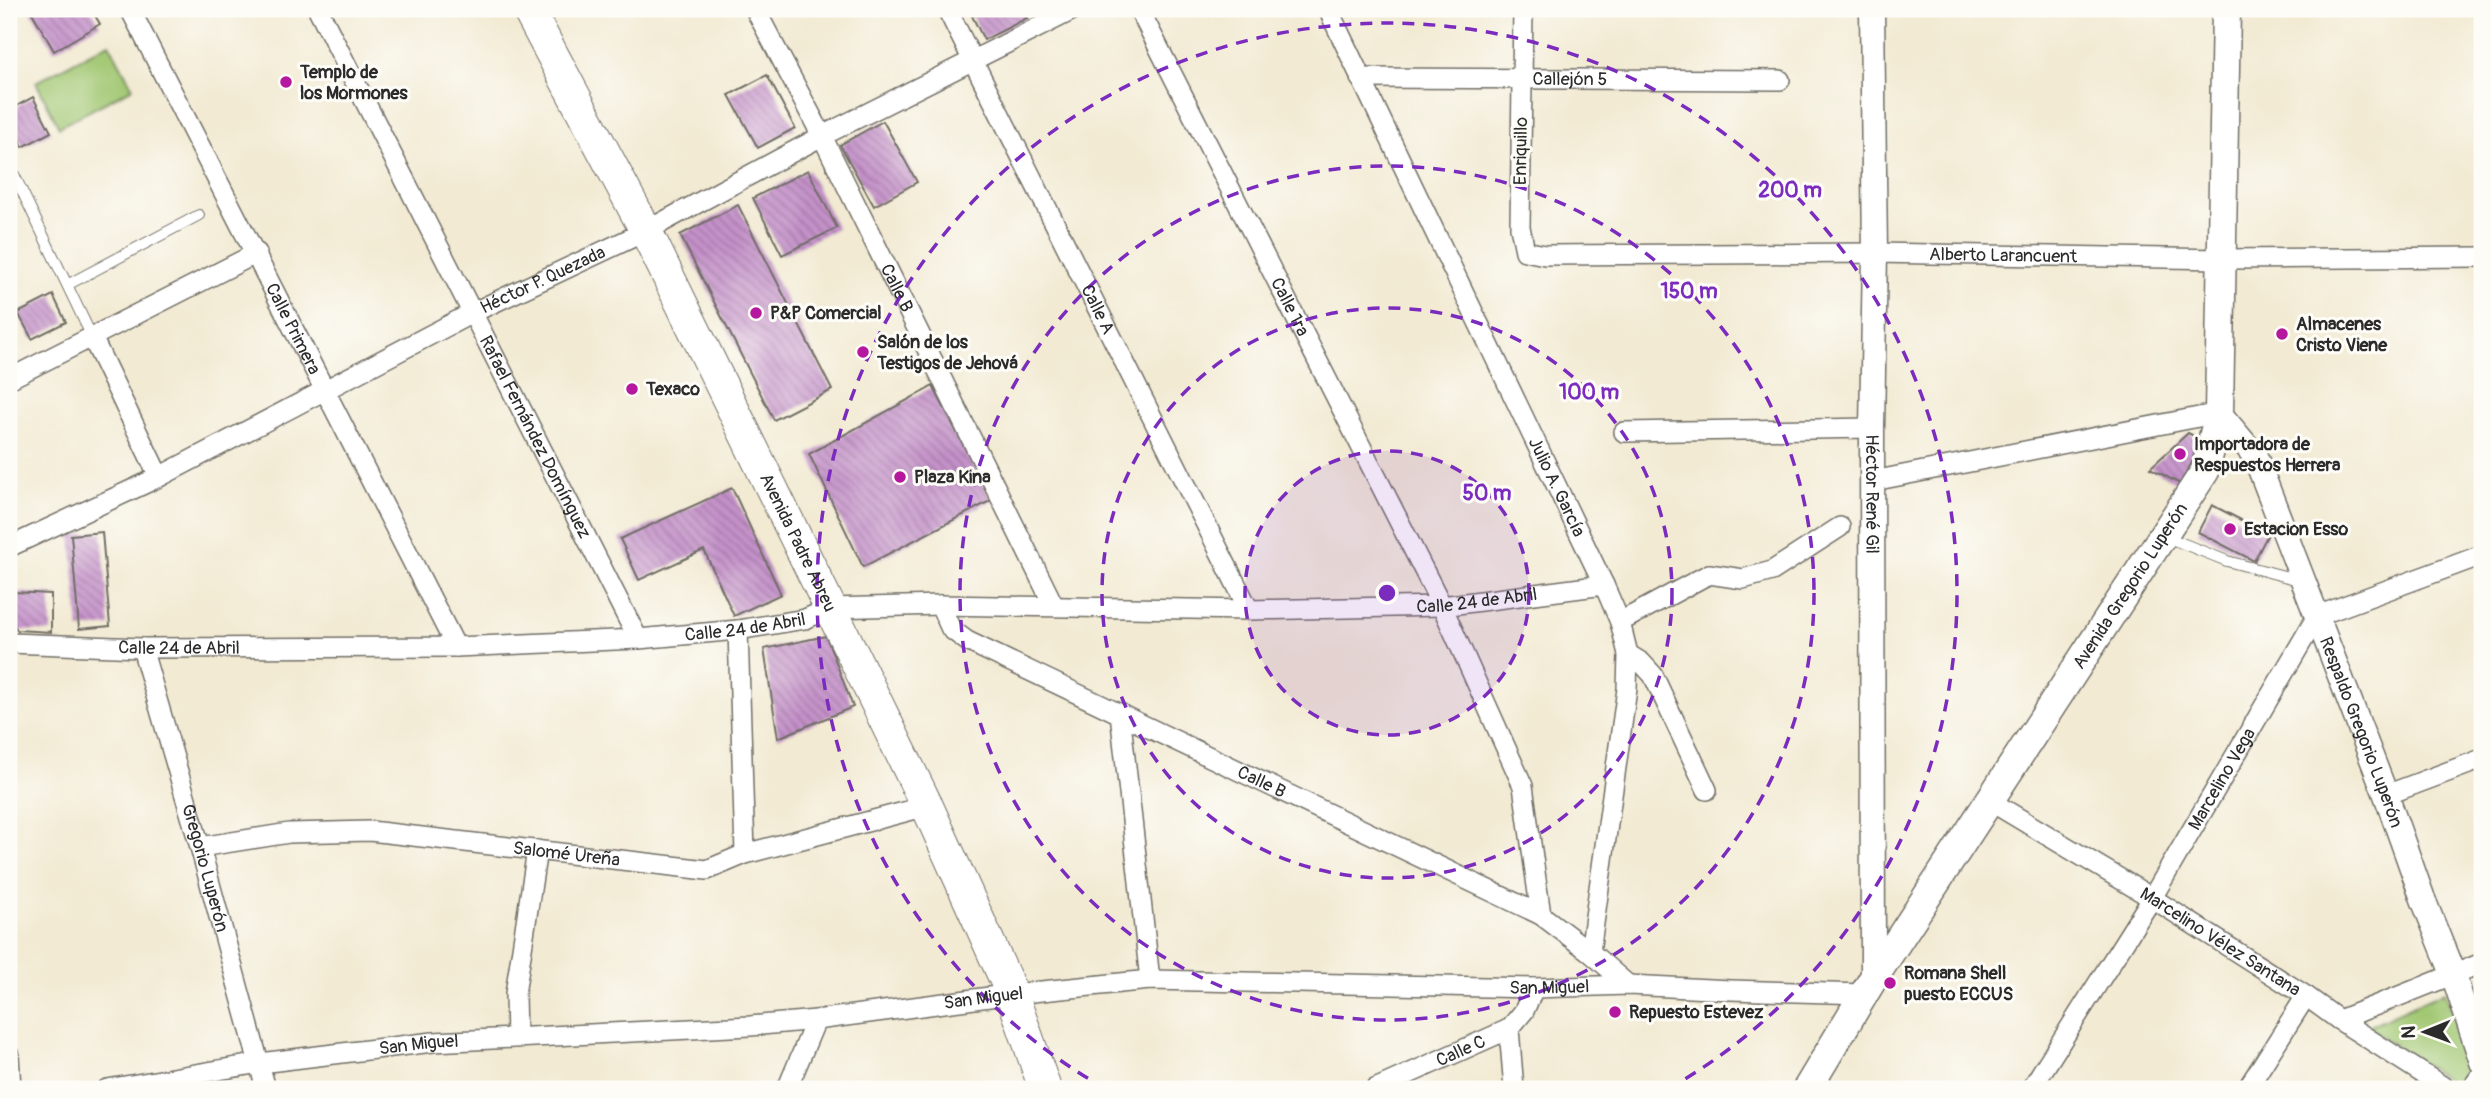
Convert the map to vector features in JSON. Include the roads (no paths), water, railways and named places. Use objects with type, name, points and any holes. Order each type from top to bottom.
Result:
[{"type":"main road","name":"Avenida Padre Abreu","points":[[528,9],[646,231],[927,806],[1013,994],[1045,1089]]},
{"type":"main road","name":"Avenida Gregorio Luperón","points":[[1807,1089],[1869,987],[2205,471],[2219,413],[2226,9]]},
{"type":"street","name":"Calle Primera","points":[[130,9],[456,647]]},
{"type":"street","name":"Rafael Fernández Domínguez","points":[[318,9],[638,639]]},
{"type":"street","name":"Calle B","points":[[755,9],[822,136],[1054,606]]},
{"type":"street","name":"Calle A","points":[[947,9],[1249,610]]},
{"type":"street","name":"Héctor P. Quezada","points":[[9,547],[159,477],[474,312],[646,231],[822,136],[1075,9]]},
{"type":"street","name":"Calle 1ra","points":[[1139,9],[1442,606],[1523,786],[1541,915]]},
{"type":"street","name":"Julio A. García","points":[[1328,9],[1620,622],[1628,654],[1627,689],[1590,952]]},
{"type":"street","name":"Enriquillo","points":[[1523,9],[1520,227],[1525,251]]},
{"type":"street","name":"Héctor René Gil","points":[[1869,987],[1875,253],[1872,9]]},
{"type":"street","name":"Callejón 5","points":[[1360,78],[1780,80]]},
{"type":"street","name":"Alberto Larancuent","points":[[1525,251],[1545,255],[1875,253],[2222,259],[2482,257]]},
{"type":"street","points":[[9,379],[257,253]]},
{"type":"street","points":[[92,337],[159,477]]},
{"type":"street","points":[[1873,481],[2219,413]]},
{"type":"street","name":"Respaldo Gregorio Luperón","points":[[2219,413],[2255,456],[2386,795],[2453,974],[2482,1062]]},
{"type":"street","points":[[1624,432],[1872,428]]},
{"type":"street","points":[[1620,622],[1710,574],[1743,579],[1772,571],[1840,527]]},
{"type":"street","points":[[2317,616],[2482,555]]},
{"type":"street","name":"Calle 24 de Abril","points":[[9,643],[142,648],[456,647],[638,639],[737,630],[805,619],[831,608],[1054,606],[1249,610],[1442,606],[1604,584]]},
{"type":"street","name":"Calle B","points":[[940,606],[951,629],[967,641],[1541,915],[1590,952]]},
{"type":"street","name":"Marcelino Vega","points":[[2031,1089],[2152,898],[2317,616]]},
{"type":"street","points":[[737,630],[745,853]]},
{"type":"street","name":"Gregorio Luperón","points":[[142,648],[266,1089]]},
{"type":"street","points":[[1628,654],[1641,662],[1653,675],[1707,790]]},
{"type":"street","points":[[1120,713],[1150,980]]},
{"type":"street","points":[[2386,795],[2482,759]]},
{"type":"street","name":"Marcelino Vélez Santana","points":[[1990,801],[2152,898],[2447,1089]]},
{"type":"street","name":"Salomé Ureña","points":[[200,847],[289,833],[370,831],[707,870],[745,853],[927,806]]},
{"type":"street","points":[[516,1037],[515,995],[537,850]]},
{"type":"street","points":[[1590,952],[1628,985]]},
{"type":"street","points":[[2339,1020],[2482,963]]},
{"type":"street","name":"San Miguel","points":[[107,1089],[260,1063],[433,1042],[750,1026],[1150,980],[1534,988],[1628,985],[1869,987]]},
{"type":"street","points":[[1514,1089],[1509,1029],[1524,1012],[1534,988]]},
{"type":"street","points":[[2247,1089],[2306,996]]},
{"type":"street","points":[[787,1089],[816,1020]]},
{"type":"street","name":"Calle C","points":[[1375,1089],[1509,1029]]},
{"type":"street","points":[[9,1055],[11,1089]]},
{"type":"street","points":[[2471,1089],[2482,1074]]},
{"type":"lane","points":[[9,164],[92,337]]},
{"type":"lane","points":[[67,285],[199,215]]},
{"type":"lane","points":[[2163,536],[2227,561],[2304,582]]},
{"type":"place","name":"Templo de los Mormones","points":[[286,82]]},
{"type":"place","name":"P&P Comercial","points":[[756,313]]},
{"type":"place","name":"Almacenes Cristo Viene","points":[[2282,334]]},
{"type":"place","name":"Salón de los Testigos de Jehová","points":[[863,352]]},
{"type":"place","name":"Texaco","points":[[632,389]]},
{"type":"place","name":"Importadora de Respuestos Herrera","points":[[2180,454]]},
{"type":"place","name":"Plaza Kina","points":[[900,477]]},
{"type":"place","name":"Estacion Esso","points":[[2230,529]]},
{"type":"place","name":"Romana Shell puesto ECCUS","points":[[1890,983]]},
{"type":"place","name":"Repuesto Estevez","points":[[1615,1012]]}]
